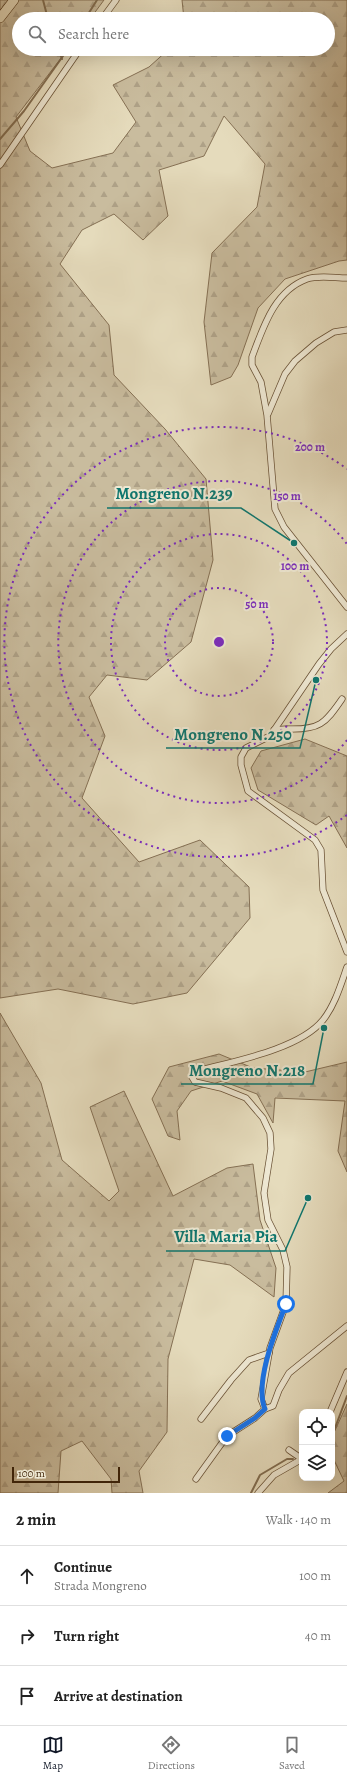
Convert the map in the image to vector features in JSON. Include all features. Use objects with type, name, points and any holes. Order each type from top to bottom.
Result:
[{"type":"main road","points":[[0,18],[14,0]]},
{"type":"street","points":[[107,12],[116,0]]},
{"type":"street","points":[[0,165],[75,56]]},
{"type":"street","points":[[347,278],[308,278],[296,284],[272,308],[252,358],[252,364],[261,382],[267,415],[275,509],[284,527],[347,607]]},
{"type":"street","points":[[267,415],[285,374],[295,361],[316,343],[334,332],[347,330]]},
{"type":"street","points":[[347,634],[331,648],[270,736],[246,748],[241,757],[241,765],[248,791],[315,840],[321,850],[323,890],[347,952]]},
{"type":"street","points":[[274,730],[307,729],[323,724],[342,699]]},
{"type":"street","points":[[265,1409],[260,1399],[268,1353],[286,1304],[287,1267],[283,1250],[268,1220],[264,1193],[271,1149],[270,1133],[263,1118],[246,1098],[221,1088],[195,1082],[192,1078],[193,1072],[283,1047],[311,1032],[323,1020],[335,999],[347,967]]},
{"type":"street","points":[[196,1479],[227,1436],[255,1418],[265,1409],[273,1406],[279,1390],[289,1373],[347,1326]]},
{"type":"street","points":[[201,1419],[231,1380],[249,1360],[268,1353]]},
{"type":"street","points":[[332,1409],[344,1386],[347,1372]]},
{"type":"street","points":[[289,1450],[299,1457]]},
{"type":"street","points":[[258,1493],[274,1475],[299,1461]]},
{"type":"green space","points":[[0,0],[104,0],[95,12],[12,12],[12,56],[63,56],[16,117],[30,151],[52,168],[113,153],[136,122],[113,85],[149,67],[161,56],[335,56],[335,12],[183,12],[182,0],[347,0],[347,260],[339,261],[285,279],[258,308],[238,365],[231,377],[211,385],[204,322],[212,253],[257,207],[265,164],[224,116],[204,156],[159,170],[168,216],[143,240],[114,214],[82,230],[60,264],[109,325],[114,375],[165,429],[206,479],[213,560],[191,642],[147,680],[107,675],[89,697],[105,736],[82,798],[139,862],[200,840],[249,887],[250,918],[187,993],[133,1004],[58,989],[0,998]]},
{"type":"green space","points":[[305,739],[347,756],[347,848],[329,816],[316,825],[258,790],[251,768],[261,751]]},
{"type":"green space","points":[[0,1013],[41,1083],[62,1160],[109,1201],[119,1191],[90,1107],[124,1091],[173,1196],[227,1168],[253,1164],[260,1220],[276,1268],[274,1297],[230,1265],[194,1259],[168,1359],[167,1432],[139,1471],[143,1493],[112,1493],[111,1479],[82,1441],[61,1451],[58,1493],[0,1493]]},
{"type":"green space","points":[[219,1054],[253,1068],[305,1072],[347,1062],[347,1172],[338,1151],[345,1101],[275,1098],[273,1123],[257,1094],[222,1081],[191,1091],[177,1111],[180,1140],[168,1136],[152,1099],[169,1067]]},
{"type":"green space","points":[[347,1404],[347,1493],[328,1493],[344,1481],[335,1462],[335,1430]]},
{"type":"waterway","points":[[43,0],[46,12]]},
{"type":"waterway","points":[[89,12],[97,0]]},
{"type":"waterway","points":[[0,139],[24,111],[63,56]]},
{"type":"waterway","points":[[335,1428],[347,1396]]},
{"type":"waterway","points":[[251,1493],[260,1475],[287,1459],[293,1459]]},
{"type":"place","name":"Mongreno N.239","points":[[294,543]]},
{"type":"place","name":"Mongreno N.250","points":[[316,680]]},
{"type":"place","name":"Mongreno N.218","points":[[324,1028]]},
{"type":"place","name":"Villa Maria Pia","points":[[308,1198]]},
{"type":"route","points":[[227,1436],[255,1418],[265,1409],[260,1399],[268,1353],[286,1304]]}]
